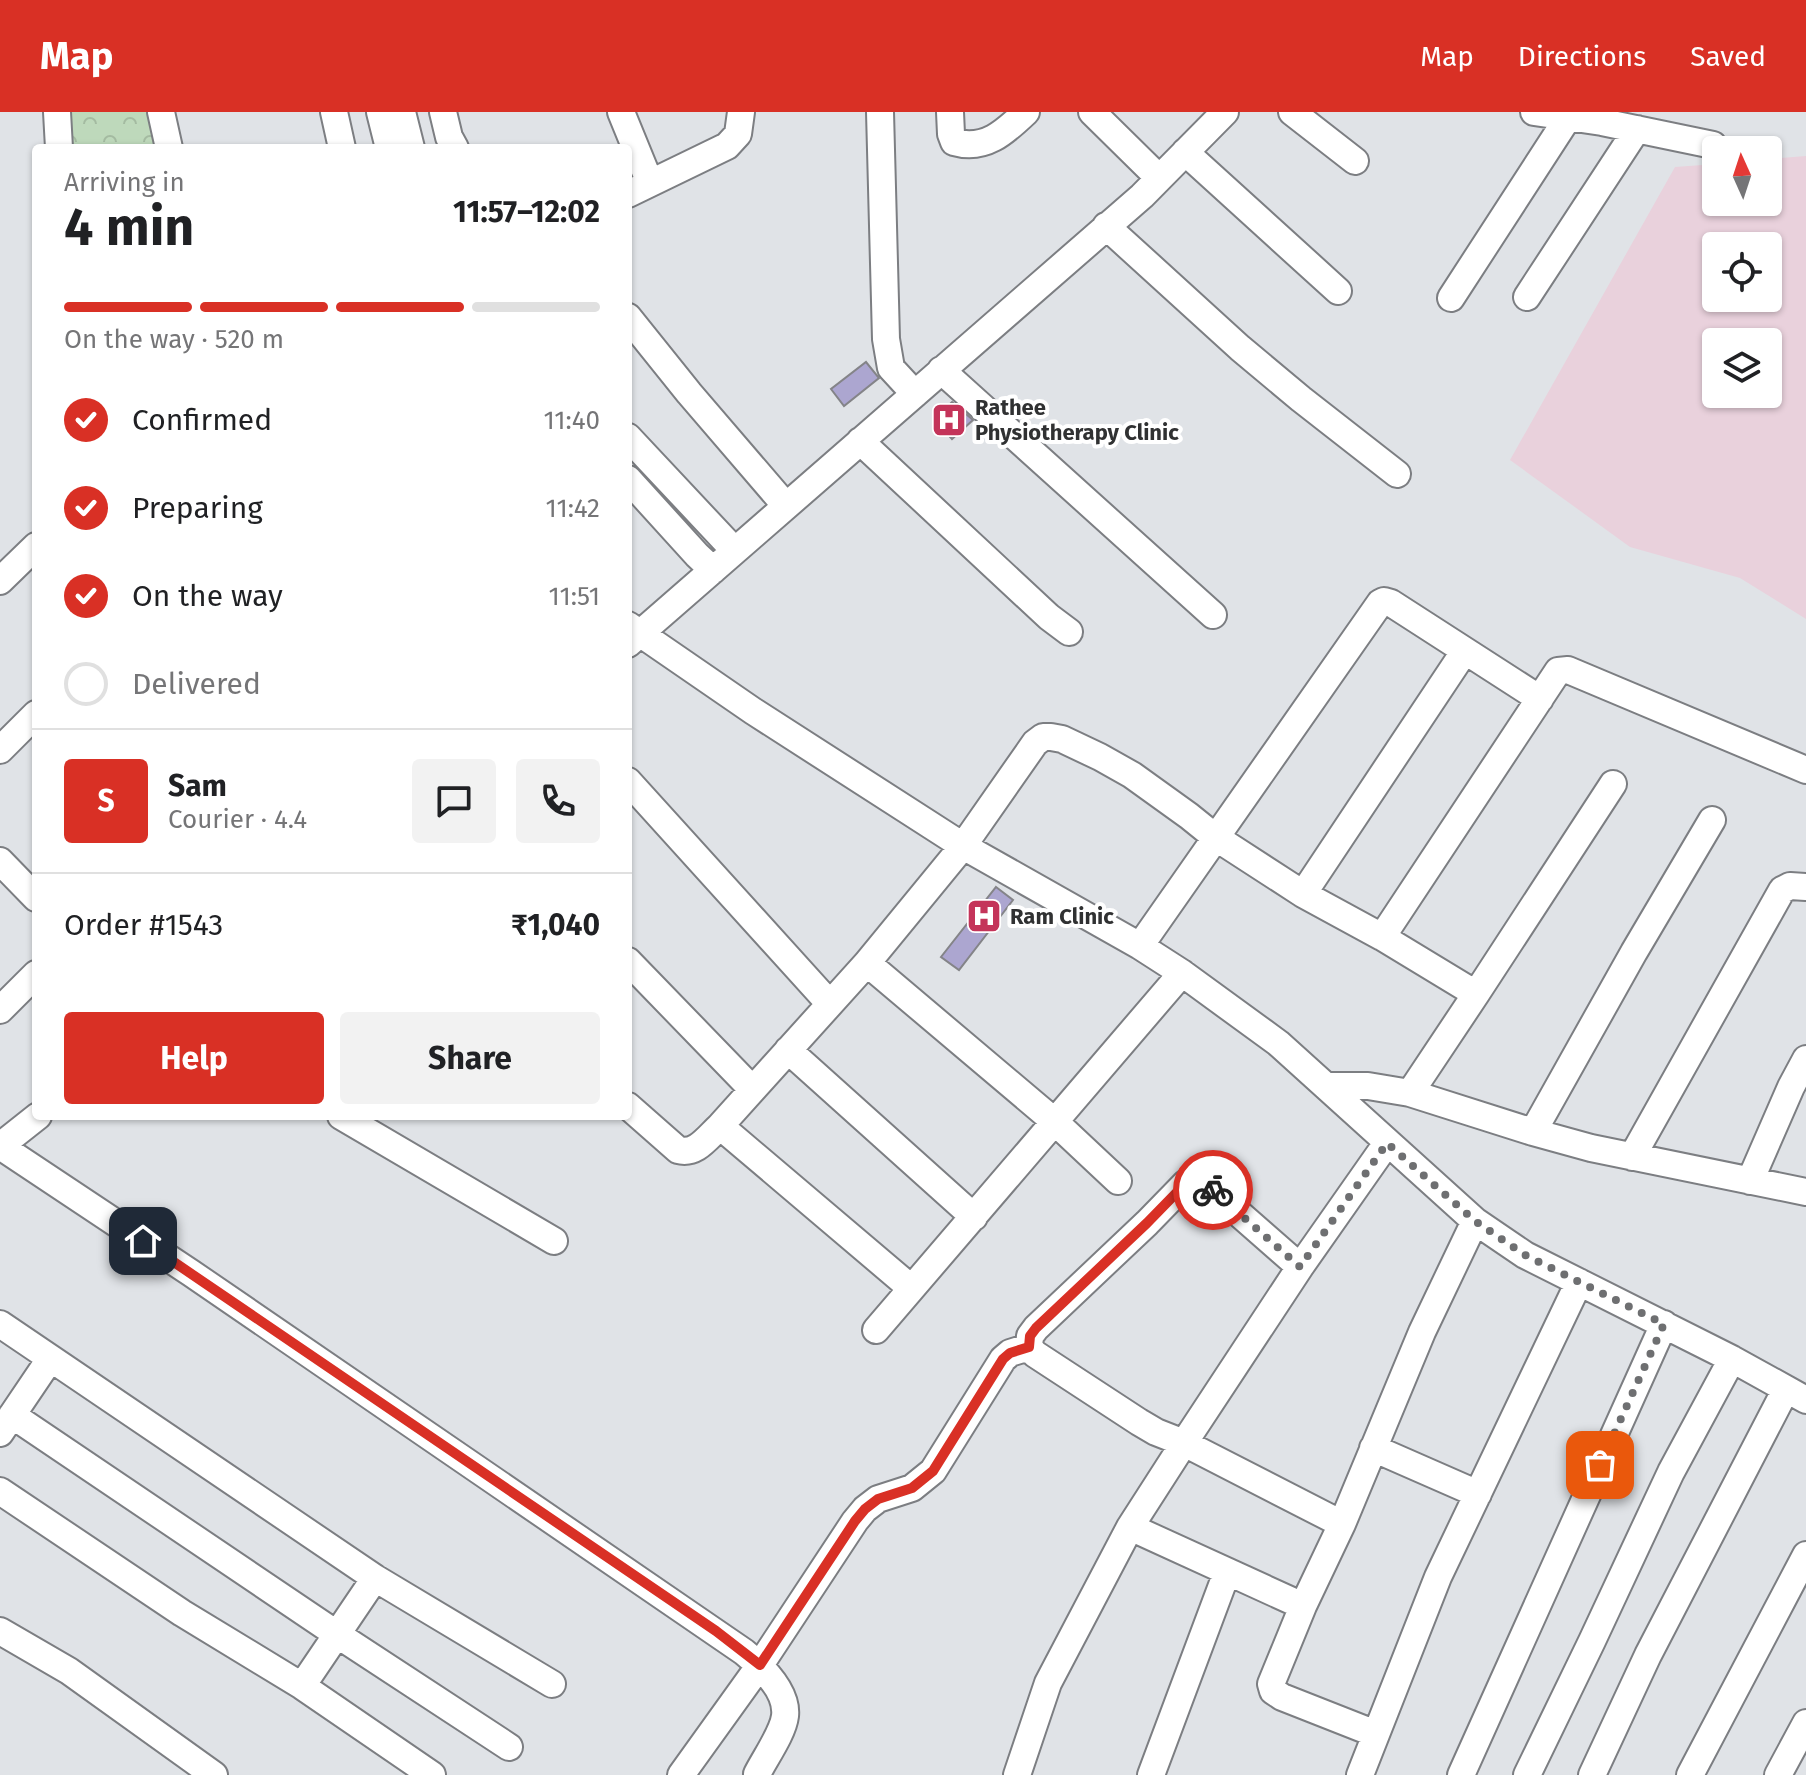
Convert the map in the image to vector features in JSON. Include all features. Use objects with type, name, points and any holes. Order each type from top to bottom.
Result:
[{"type":"street","points":[[57,112],[59,144]]},
{"type":"street","points":[[161,112],[168,144]]},
{"type":"street","points":[[334,112],[341,144]]},
{"type":"street","points":[[380,112],[388,144]]},
{"type":"street","points":[[402,112],[410,144]]},
{"type":"street","points":[[443,112],[453,144]]},
{"type":"street","points":[[621,112],[629,144]]},
{"type":"street","points":[[632,158],[639,188],[727,146],[738,134],[741,112]]},
{"type":"street","points":[[880,112],[886,339],[890,365],[915,394]]},
{"type":"street","points":[[950,112],[952,138],[959,144],[998,137],[1026,112]]},
{"type":"street","points":[[1092,112],[1159,178]]},
{"type":"street","points":[[1225,112],[1106,226],[713,570],[632,635],[963,846],[1182,973],[1278,1043],[1475,1221],[1525,1255],[1796,1394],[1648,1655],[1592,1775]]},
{"type":"street","points":[[1292,112],[1355,161]]},
{"type":"street","points":[[1451,298],[1548,113],[1702,143]]},
{"type":"street","points":[[1527,297],[1637,129]]},
{"type":"street","points":[[1185,152],[1338,291]]},
{"type":"street","points":[[1106,226],[1240,348],[1397,474]]},
{"type":"street","points":[[632,322],[786,506]]},
{"type":"street","points":[[941,370],[1213,615]]},
{"type":"street","points":[[632,441],[734,550]]},
{"type":"street","points":[[860,441],[1049,617],[1069,632]]},
{"type":"street","points":[[632,483],[713,570]]},
{"type":"street","points":[[0,581],[32,550]]},
{"type":"street","points":[[1140,946],[1380,603],[1391,603],[1540,699]]},
{"type":"street","points":[[1303,894],[1464,652]]},
{"type":"street","points":[[1382,937],[1555,674],[1563,670],[1806,770]]},
{"type":"street","points":[[0,750],[32,718]]},
{"type":"street","points":[[632,1110],[674,1147],[682,1152],[695,1149],[720,1126],[867,963],[963,846],[1035,743],[1043,737],[1062,739],[1132,775],[1215,837],[1303,894],[1476,994]]},
{"type":"street","points":[[1410,1093],[1613,784]]},
{"type":"street","points":[[632,785],[830,1004]]},
{"type":"street","points":[[1533,1132],[1712,820]]},
{"type":"street","points":[[0,861],[32,894]]},
{"type":"street","points":[[1632,1157],[1782,890],[1790,886],[1806,887]]},
{"type":"street","points":[[867,963],[1054,1121],[1118,1181]]},
{"type":"street","points":[[632,965],[752,1089]]},
{"type":"street","points":[[876,1330],[1182,973]]},
{"type":"street","points":[[0,1010],[32,978]]},
{"type":"street","points":[[788,1050],[974,1217]]},
{"type":"street","points":[[1750,1181],[1806,1059]]},
{"type":"street","points":[[1327,1086],[1368,1086],[1410,1093],[1591,1148],[1806,1192]]},
{"type":"street","points":[[33,1120],[0,1146],[716,1631],[760,1665],[771,1678],[785,1709],[785,1718],[763,1775]]},
{"type":"street","points":[[348,1120],[554,1241]]},
{"type":"street","points":[[720,1126],[911,1288]]},
{"type":"street","points":[[1017,1775],[1048,1683],[1130,1527],[1300,1267],[1387,1143]]},
{"type":"street","points":[[1300,1267],[1203,1182],[1193,1180],[1186,1183],[1036,1328],[1030,1336],[1029,1347],[1035,1354],[1156,1432],[1184,1443],[1342,1524]]},
{"type":"street","points":[[1376,1734],[1282,1697],[1272,1689],[1272,1680],[1342,1524],[1422,1332],[1475,1221]]},
{"type":"street","points":[[1360,1775],[1438,1577],[1579,1282]]},
{"type":"street","points":[[0,1324],[375,1578],[552,1684]]},
{"type":"street","points":[[1461,1775],[1664,1324]]},
{"type":"street","points":[[681,1775],[760,1665],[855,1521],[878,1499],[912,1488],[933,1471],[1003,1359],[1010,1353],[1029,1347]]},
{"type":"street","points":[[50,1359],[6,1424],[509,1747]]},
{"type":"street","points":[[1527,1775],[1671,1472],[1732,1359]]},
{"type":"street","points":[[1373,1448],[1478,1494]]},
{"type":"street","points":[[0,1491],[182,1613],[302,1686],[432,1775]]},
{"type":"street","points":[[1130,1527],[1303,1606]]},
{"type":"street","points":[[1690,1775],[1806,1555]]},
{"type":"street","points":[[1151,1775],[1227,1572]]},
{"type":"street","points":[[302,1686],[375,1578]]},
{"type":"street","points":[[0,1631],[69,1671],[214,1775]]},
{"type":"street","points":[[1778,1775],[1806,1723]]},
{"type":"shaded area","points":[[1806,156],[1806,619],[1740,578],[1630,547],[1510,460],[1675,167],[1702,165],[1702,216],[1782,216],[1782,158]]},
{"type":"green space","points":[[70,112],[150,112],[154,144],[72,144]]},
{"type":"building","points":[[866,362],[879,378],[844,406],[831,389]]},
{"type":"building","points":[[952,402],[973,420],[952,439],[934,419]]},
{"type":"building","points":[[996,887],[1013,900],[959,970],[941,957]]},
{"type":"way so far","points":[[1213,1190],[1300,1267],[1387,1143],[1475,1221],[1525,1255],[1664,1324],[1600,1465]]},
{"type":"place","name":"Rathee Physiotherapy Clinic","points":[[949,420]]},
{"type":"place","name":"Ram Clinic","points":[[984,916]]},
{"type":"route","points":[[143,1241],[716,1631],[760,1665],[855,1521],[878,1499],[912,1488],[933,1471],[1003,1359],[1010,1353],[1029,1347],[1030,1336],[1036,1328],[1186,1183],[1198,1180],[1213,1190]]}]
